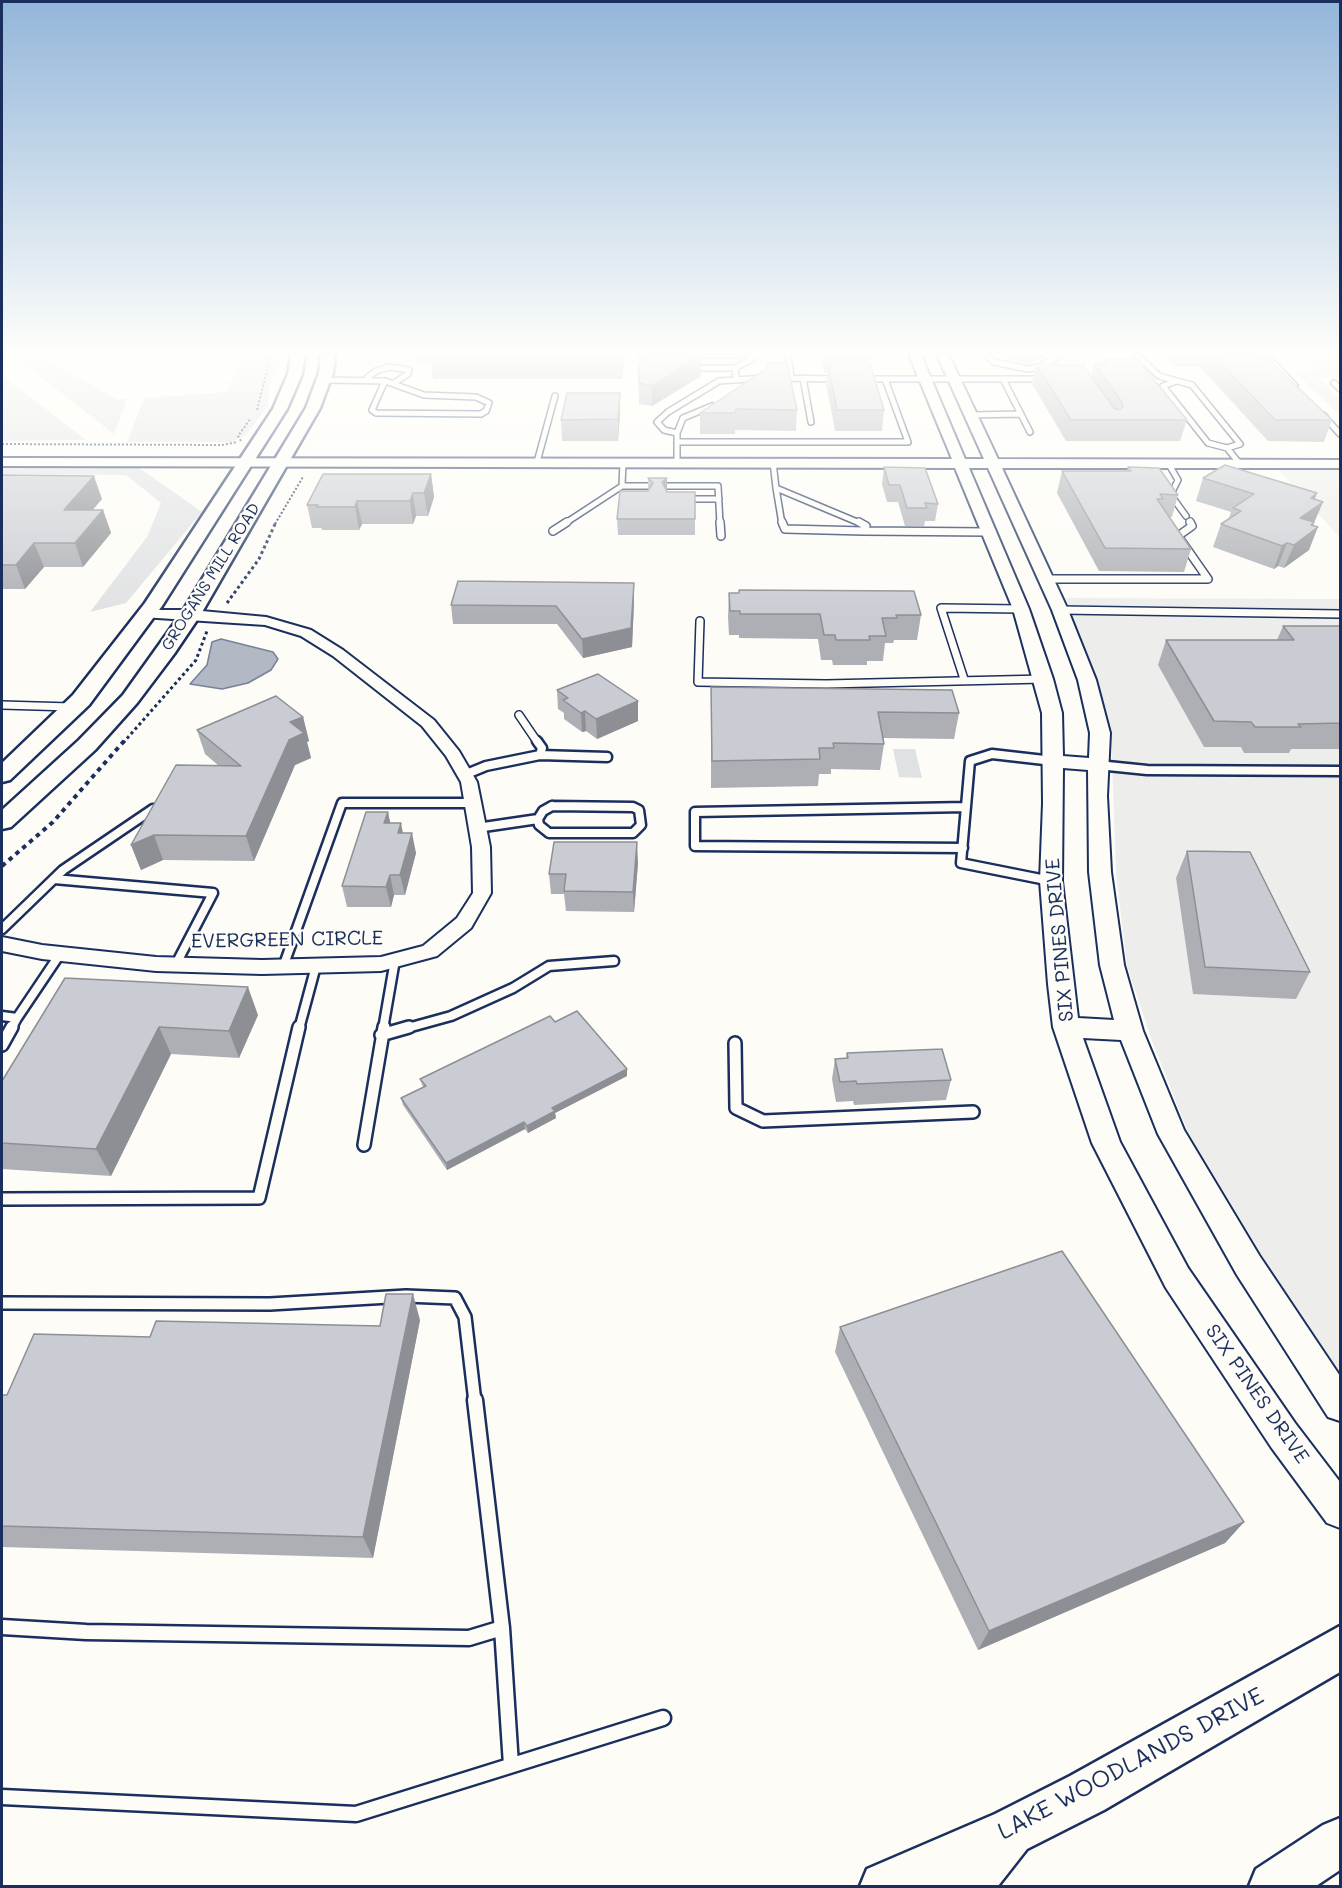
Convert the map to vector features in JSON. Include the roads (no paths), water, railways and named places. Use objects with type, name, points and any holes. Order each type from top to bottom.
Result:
[{"type":"main road","name":"GROGANS MILL ROAD","points":[[2,775],[73,708],[147,614],[252,443]]},
{"type":"main road","name":"GROGANS MILL ROAD","points":[[2,822],[87,745],[130,699],[191,614],[292,443]]},
{"type":"main road","name":"LAKE WOODLANDS DRIVE","points":[[884,1887],[1012,1831],[1087,1793],[1341,1648]]},
{"type":"main road","points":[[967,1887],[1012,1831]]},
{"type":"main road","points":[[1273,1887],[1341,1842]]},
{"type":"street","name":"SIX PINES DRIVE","points":[[951,443],[1021,609],[1044,679],[1052,712],[1051,881],[1066,1027],[1106,1143],[1177,1278],[1283,1435],[1341,1510]]},
{"type":"street","points":[[983,443],[1060,610],[1086,680],[1100,733],[1098,765],[1100,872],[1112,965],[1130,1031],[1172,1134],[1248,1265],[1341,1405]]},
{"type":"street","points":[[2,450],[246,451],[284,456],[522,462],[1341,464]]},
{"type":"street","points":[[2,462],[246,451]]},
{"type":"street","points":[[1021,609],[1060,610]]},
{"type":"street","name":"EVERGREEN CIRCLE","points":[[2,944],[60,954],[176,964],[283,967],[381,964],[430,951],[464,923],[482,893],[481,847],[473,803],[464,775],[428,723],[338,653],[306,633],[266,621],[191,614],[147,614]]},
{"type":"street","points":[[1053,761],[1098,765]]},
{"type":"street","points":[[1066,1027],[1130,1031]]},
{"type":"lane","points":[[537,462],[542,443]]},
{"type":"lane","points":[[677,443],[677,462]]},
{"type":"lane","points":[[1209,443],[1227,447],[1239,443]]},
{"type":"lane","points":[[1227,447],[1240,464]]},
{"type":"lane","points":[[622,486],[623,462]]},
{"type":"lane","points":[[773,462],[785,529],[989,532]]},
{"type":"lane","points":[[1046,579],[1208,579],[1178,536],[1192,526],[1173,498],[1172,492],[1178,480],[1168,463]]},
{"type":"lane","points":[[553,531],[622,486],[718,486],[721,536]]},
{"type":"lane","points":[[777,489],[857,521],[866,526],[864,531]]},
{"type":"lane","points":[[612,493],[622,495]]},
{"type":"lane","points":[[678,499],[719,499]]},
{"type":"lane","points":[[964,680],[941,608],[1021,609]]},
{"type":"lane","points":[[1060,610],[1341,614]]},
{"type":"lane","points":[[700,621],[698,682],[826,684],[1044,679]]},
{"type":"lane","points":[[2,705],[73,708]]},
{"type":"lane","points":[[519,715],[542,748],[540,755]]},
{"type":"lane","points":[[1051,881],[961,863],[970,761],[992,754],[1053,761]]},
{"type":"lane","points":[[464,775],[486,766],[540,755],[607,758]]},
{"type":"lane","points":[[1098,765],[1147,770],[1341,771]]},
{"type":"lane","points":[[283,967],[342,803],[473,803]]},
{"type":"lane","points":[[477,828],[538,819],[543,811],[552,806],[633,807],[639,810],[642,818],[639,829],[633,833],[549,833],[539,825],[538,819]]},
{"type":"lane","points":[[963,848],[695,846],[695,812],[966,807]]},
{"type":"lane","points":[[2,929],[54,879],[153,809]]},
{"type":"lane","points":[[54,879],[213,893],[176,964]]},
{"type":"lane","points":[[2,1045],[17,1018],[60,954]]},
{"type":"lane","points":[[364,1145],[395,960]]},
{"type":"lane","points":[[381,1035],[451,1016],[513,988],[549,966],[614,961]]},
{"type":"lane","points":[[2,1199],[259,1198],[284,1098],[291,1057],[316,966]]},
{"type":"lane","points":[[2,1016],[17,1018]]},
{"type":"lane","points":[[735,1043],[736,1108],[763,1121],[973,1112]]},
{"type":"lane","points":[[2,1304],[270,1304],[406,1296],[455,1298],[465,1317],[502,1628],[511,1765]]},
{"type":"lane","points":[[2,1627],[97,1632],[469,1638],[502,1628]]},
{"type":"lane","points":[[2,1797],[356,1814],[663,1718]]}]
